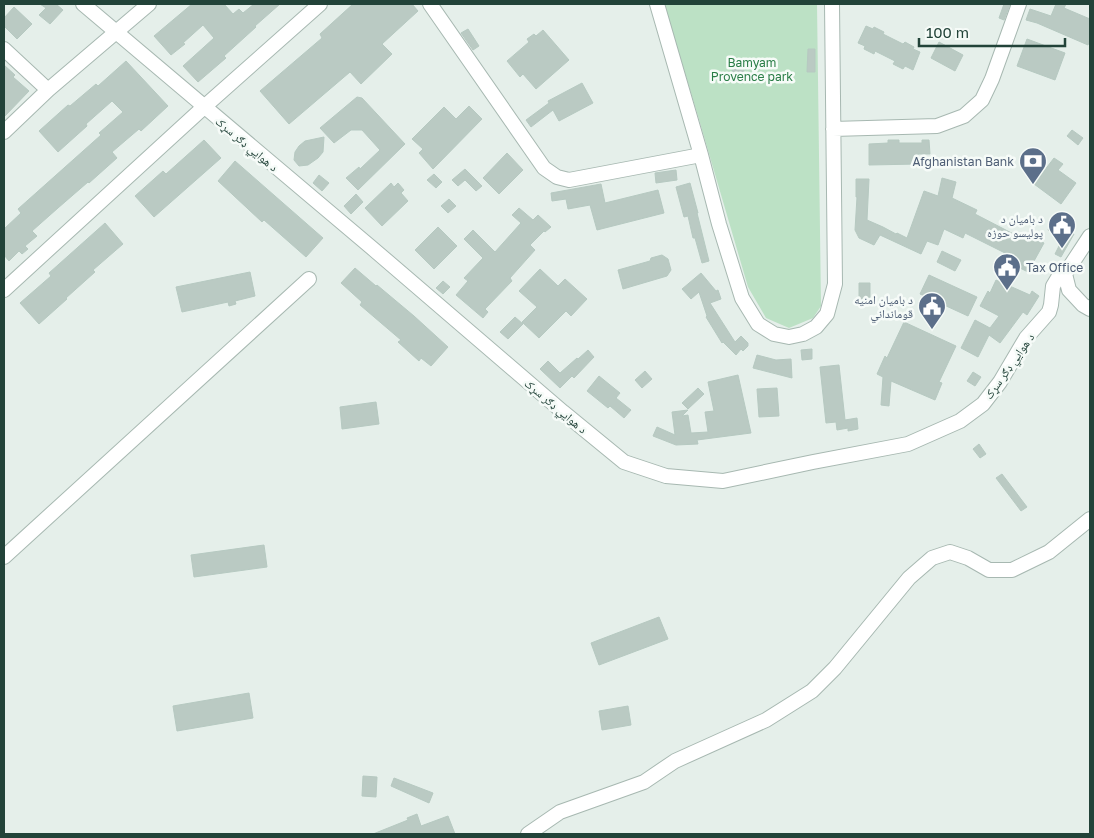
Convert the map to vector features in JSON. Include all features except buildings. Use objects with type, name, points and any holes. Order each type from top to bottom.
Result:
[{"type":"street","name":"د هوايي ډګر سړک","points":[[83,4],[624,462],[666,476],[723,481],[908,444],[960,421],[983,404],[1000,382],[1026,338],[1049,312],[1053,286],[1059,276],[1065,274],[1090,236]]},
{"type":"street","points":[[4,132],[48,90],[149,4]]},
{"type":"street","points":[[4,290],[320,4]]},
{"type":"street","points":[[430,4],[544,168],[557,177],[569,180],[701,155]]},
{"type":"street","points":[[657,4],[719,224],[742,298],[758,324],[774,334],[789,337],[804,334],[816,327],[827,314],[835,284],[832,4]]},
{"type":"street","points":[[833,129],[937,126],[964,116],[982,100],[992,80],[1019,4]]},
{"type":"street","points":[[4,49],[48,90]]},
{"type":"street","points":[[1065,274],[1069,290],[1090,310]]},
{"type":"street","points":[[4,557],[309,279]]},
{"type":"street","points":[[528,834],[560,812],[644,782],[674,761],[766,720],[812,691],[835,668],[910,578],[932,558],[950,552],[968,558],[989,570],[1012,570],[1049,552],[1090,519]]},
{"type":"green space","name":"Bamyam Provence park","points":[[664,4],[817,4],[821,306],[813,318],[789,328],[766,318],[748,287]]},
{"type":"place","name":"Afghanistan Bank","points":[[1033,185]]},
{"type":"place","name":"د بامیان د پولیسو حوزه","points":[[1062,249]]},
{"type":"place","name":"Tax Office","points":[[1007,291]]},
{"type":"place","name":"د بامیان امنیه قومانداني","points":[[932,330]]}]
